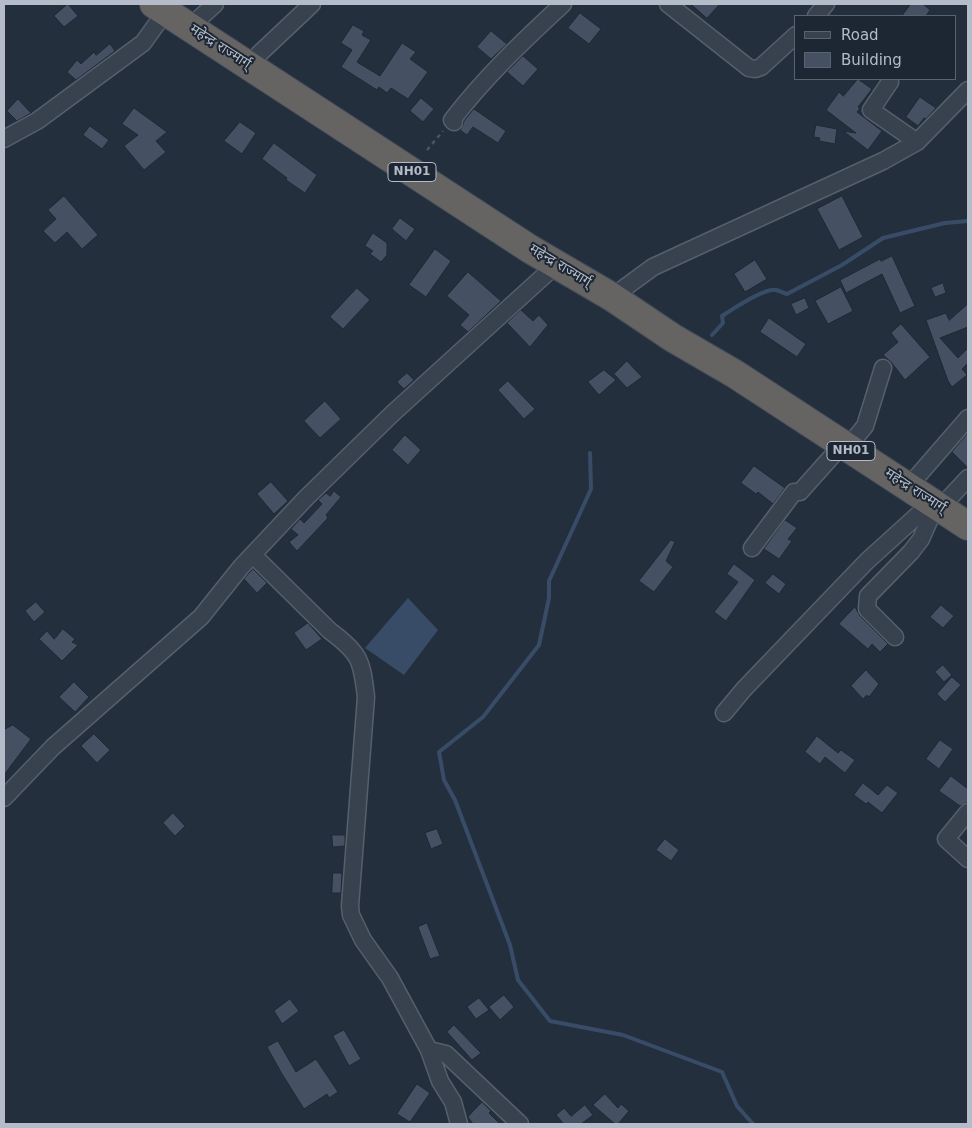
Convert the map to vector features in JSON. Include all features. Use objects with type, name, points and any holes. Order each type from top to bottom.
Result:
[{"type":"highway","name":"महेन्द्र राज्मार्ग्","points":[[160,8],[530,249],[612,297],[673,338],[735,374],[968,526]]},
{"type":"street","points":[[190,27],[215,4]]},
{"type":"street","points":[[250,67],[259,54],[312,4]]},
{"type":"street","points":[[453,121],[517,46],[563,4]]},
{"type":"street","points":[[668,4],[754,70],[761,67],[794,37]]},
{"type":"street","points":[[817,15],[826,4]]},
{"type":"street","points":[[4,139],[37,121],[143,44],[160,8]]},
{"type":"street","points":[[890,82],[871,110],[917,142]]},
{"type":"street","points":[[612,297],[654,268],[883,161],[917,142],[968,90]]},
{"type":"street","points":[[4,798],[53,747],[201,617],[253,555],[306,498],[392,414],[557,264]]},
{"type":"street","points":[[752,548],[794,492],[800,492],[866,426],[883,368]]},
{"type":"street","points":[[909,486],[968,418]]},
{"type":"street","points":[[724,713],[744,689],[868,561],[968,478]]},
{"type":"street","points":[[895,637],[866,609],[868,596],[911,552],[921,539],[936,505]]},
{"type":"street","points":[[253,555],[330,631],[344,641],[359,659],[364,673],[366,696],[350,906],[351,915],[363,940],[390,978],[429,1050],[440,1081],[453,1102],[459,1124]]},
{"type":"street","points":[[968,812],[946,839],[968,859]]},
{"type":"street","points":[[429,1050],[446,1054],[520,1124]]},
{"type":"path","points":[[427,150],[453,121]]},
{"type":"water","points":[[408,598],[438,630],[404,675],[365,648]]},
{"type":"building","points":[[68,4],[78,16],[64,27],[54,16]]},
{"type":"building","points":[[691,4],[720,4],[707,18]]},
{"type":"building","points":[[911,4],[923,4],[930,10],[927,15],[903,15]]},
{"type":"building","points":[[580,13],[601,29],[589,44],[568,28]]},
{"type":"building","points":[[353,25],[364,31],[362,35],[371,40],[357,62],[380,76],[402,43],[416,52],[410,59],[428,72],[408,99],[391,88],[387,93],[379,87],[377,90],[341,67],[352,50],[341,43]]},
{"type":"building","points":[[491,31],[507,44],[491,59],[477,47]]},
{"type":"building","points":[[110,44],[115,51],[76,80],[67,72],[77,60],[81,64],[94,52],[96,55]]},
{"type":"building","points":[[523,56],[538,69],[523,86],[507,72]]},
{"type":"building","points":[[857,80],[872,89],[858,107],[860,108],[857,112],[882,131],[868,150],[843,131],[856,133],[826,110],[839,92],[843,96]]},
{"type":"building","points":[[920,97],[936,108],[918,126],[906,117]]},
{"type":"building","points":[[421,98],[434,109],[423,122],[410,111]]},
{"type":"building","points":[[18,99],[31,113],[17,121],[7,111]]},
{"type":"building","points":[[134,108],[167,132],[156,141],[166,152],[144,170],[124,146],[138,135],[122,124]]},
{"type":"building","points":[[474,109],[506,131],[498,143],[473,127],[467,135],[460,130],[464,121]]},
{"type":"building","points":[[240,122],[256,133],[242,154],[224,141]]},
{"type":"building","points":[[816,125],[837,129],[835,144],[819,141],[820,138],[814,137]]},
{"type":"building","points":[[90,126],[109,140],[102,149],[83,135]]},
{"type":"building","points":[[274,143],[317,175],[305,193],[286,180],[287,178],[262,159]]},
{"type":"building","points":[[64,196],[98,235],[82,249],[67,232],[55,243],[43,231],[56,219],[48,210]]},
{"type":"building","points":[[842,196],[863,237],[839,250],[817,209]]},
{"type":"building","points":[[400,218],[415,229],[406,241],[392,229]]},
{"type":"building","points":[[373,233],[387,243],[387,255],[381,262],[370,254],[373,251],[365,246]]},
{"type":"building","points":[[435,249],[451,261],[426,297],[409,285]]},
{"type":"building","points":[[892,256],[915,306],[900,313],[882,274],[846,293],[840,280],[880,259],[881,261]]},
{"type":"building","points":[[755,260],[767,279],[745,292],[734,274]]},
{"type":"building","points":[[468,272],[501,301],[468,332],[460,325],[469,315],[447,296]]},
{"type":"building","points":[[943,283],[946,293],[935,297],[931,288]]},
{"type":"building","points":[[841,287],[853,311],[828,324],[815,301]]},
{"type":"building","points":[[357,288],[370,300],[343,329],[330,317]]},
{"type":"building","points":[[805,298],[809,308],[796,315],[791,304]]},
{"type":"building","points":[[968,304],[968,327],[940,338],[958,358],[968,348],[968,363],[962,369],[967,375],[952,387],[948,381],[926,320],[946,313],[949,320]]},
{"type":"building","points":[[521,310],[533,321],[539,315],[548,325],[530,347],[507,323]]},
{"type":"building","points":[[769,318],[806,344],[797,357],[760,332]]},
{"type":"building","points":[[901,324],[930,357],[905,380],[883,355],[898,342],[891,333]]},
{"type":"building","points":[[627,361],[642,377],[627,388],[614,374]]},
{"type":"building","points":[[604,370],[616,380],[599,395],[588,382]]},
{"type":"building","points":[[407,373],[414,380],[404,389],[397,382]]},
{"type":"building","points":[[508,381],[535,409],[524,419],[498,390]]},
{"type":"building","points":[[325,401],[341,419],[320,438],[304,421]]},
{"type":"building","points":[[968,433],[968,468],[952,452]]},
{"type":"building","points":[[405,435],[421,450],[408,465],[392,450]]},
{"type":"building","points":[[754,466],[785,488],[773,504],[758,492],[756,494],[741,483]]},
{"type":"building","points":[[271,482],[288,501],[274,514],[257,494]]},
{"type":"building","points":[[334,491],[341,497],[326,515],[328,518],[297,551],[289,542],[298,535],[291,529],[300,519],[304,523],[322,504],[318,500],[326,493],[330,496]]},
{"type":"building","points":[[785,520],[797,528],[788,539],[792,541],[779,559],[764,549]]},
{"type":"building","points":[[671,540],[675,542],[666,561],[673,567],[654,592],[639,581]]},
{"type":"building","points":[[734,564],[755,580],[726,621],[714,612],[738,582],[727,574]]},
{"type":"building","points":[[253,569],[267,583],[257,593],[244,579]]},
{"type":"building","points":[[773,574],[786,584],[779,594],[765,583]]},
{"type":"building","points":[[36,602],[45,612],[34,622],[25,611]]},
{"type":"building","points":[[941,605],[954,616],[943,628],[930,617]]},
{"type":"building","points":[[855,607],[860,616],[888,644],[880,652],[872,644],[868,649],[839,624]]},
{"type":"building","points":[[308,623],[322,639],[306,650],[294,633]]},
{"type":"building","points":[[63,629],[75,639],[72,642],[78,645],[62,661],[39,639],[47,631],[54,639]]},
{"type":"building","points":[[943,665],[952,675],[944,682],[935,672]]},
{"type":"building","points":[[866,670],[879,684],[869,697],[867,695],[863,699],[851,686]]},
{"type":"building","points":[[952,677],[961,685],[945,702],[937,694]]},
{"type":"building","points":[[74,682],[89,697],[75,712],[59,697]]},
{"type":"building","points":[[13,725],[31,739],[4,775],[4,730]]},
{"type":"building","points":[[94,734],[110,750],[97,763],[81,746]]},
{"type":"building","points":[[817,736],[838,753],[841,750],[855,760],[845,773],[825,757],[820,764],[805,752]]},
{"type":"building","points":[[940,740],[953,749],[939,769],[926,759]]},
{"type":"building","points":[[951,776],[968,789],[968,802],[960,806],[939,791]]},
{"type":"building","points":[[863,783],[878,795],[887,785],[898,793],[882,813],[868,802],[866,804],[854,795]]},
{"type":"building","points":[[173,813],[185,826],[175,836],[163,823]]},
{"type":"building","points":[[437,829],[443,844],[431,849],[425,833]]},
{"type":"building","points":[[332,835],[345,835],[345,846],[333,847]]},
{"type":"building","points":[[665,839],[679,850],[671,861],[656,850]]},
{"type":"building","points":[[333,873],[342,873],[341,893],[332,893]]},
{"type":"building","points":[[427,923],[440,956],[430,959],[418,927]]},
{"type":"building","points":[[504,995],[514,1007],[500,1020],[489,1007]]},
{"type":"building","points":[[479,998],[489,1010],[476,1019],[467,1007]]},
{"type":"building","points":[[290,999],[299,1011],[282,1024],[274,1011]]},
{"type":"building","points":[[454,1025],[481,1053],[472,1060],[447,1032]]},
{"type":"building","points":[[344,1030],[361,1059],[349,1066],[333,1036]]},
{"type":"building","points":[[278,1041],[296,1072],[316,1059],[338,1092],[329,1098],[327,1094],[304,1109],[267,1047]]},
{"type":"building","points":[[417,1084],[430,1093],[410,1122],[397,1114]]},
{"type":"building","points":[[605,1094],[618,1108],[621,1104],[629,1111],[618,1124],[615,1124],[593,1105]]},
{"type":"building","points":[[482,1102],[491,1111],[489,1113],[500,1124],[473,1124],[468,1117]]},
{"type":"building","points":[[585,1105],[593,1115],[581,1124],[562,1124],[556,1115],[564,1108],[571,1116]]},
{"type":"waterway","points":[[712,335],[723,323],[722,316],[749,300],[771,290],[787,294],[842,265],[883,238],[945,223],[968,221]]},
{"type":"waterway","points":[[590,453],[591,489],[549,581],[549,598],[539,645],[483,717],[439,752],[444,780],[455,800],[510,945],[518,980],[550,1021],[623,1035],[722,1072],[737,1106],[753,1124]]}]
